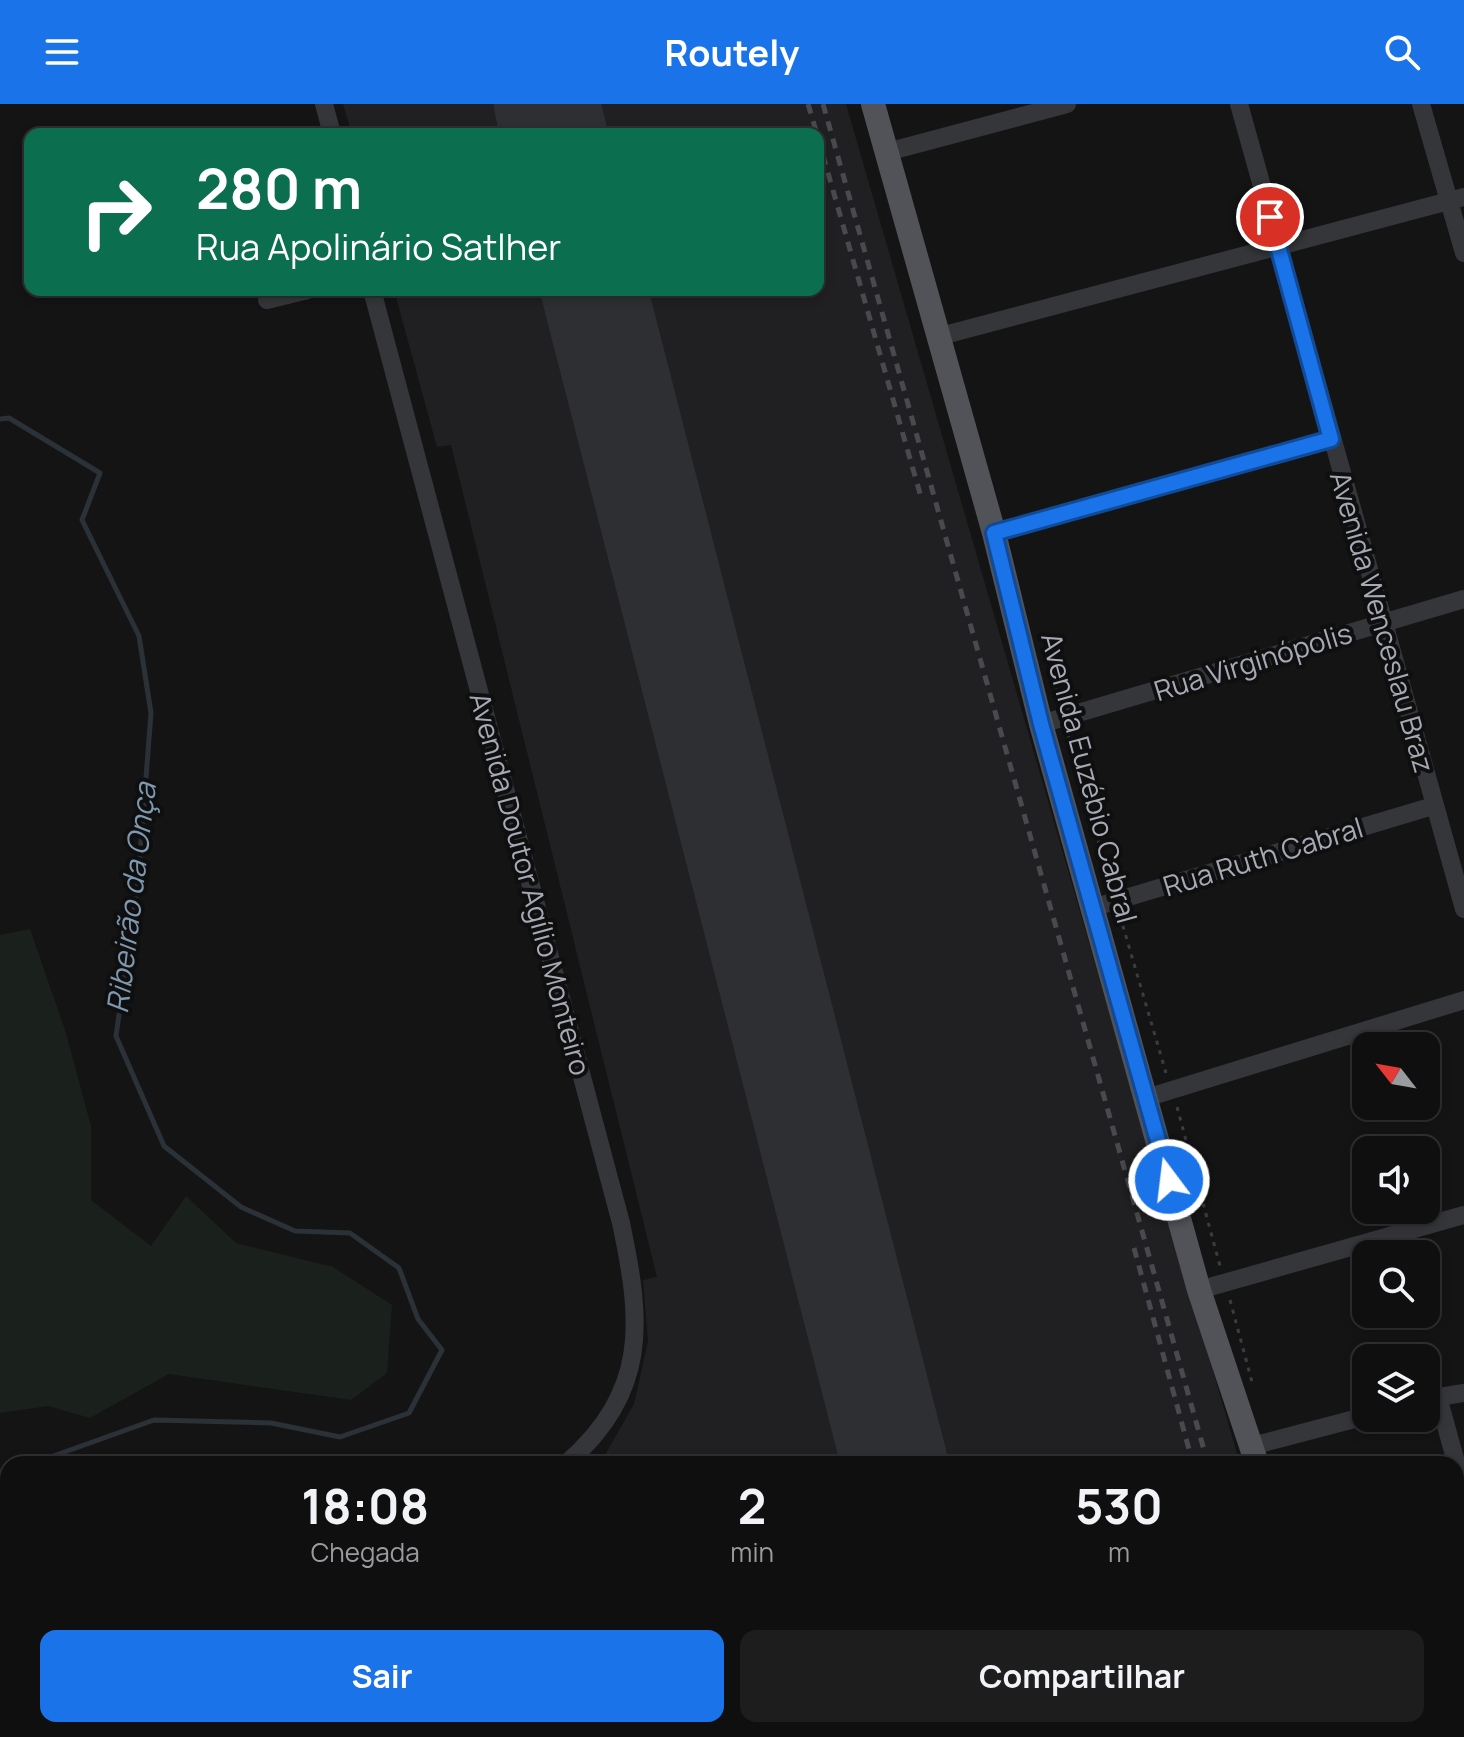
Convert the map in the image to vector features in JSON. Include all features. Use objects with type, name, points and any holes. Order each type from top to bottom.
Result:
[{"type":"main road","name":"Avenida Euzébio Cabral","points":[[873,104],[937,337],[1104,905],[1146,1098],[1199,1290],[1254,1455]]},
{"type":"street","points":[[324,104],[330,128]]},
{"type":"street","points":[[887,152],[1067,104]]},
{"type":"street","name":"Avenida Wenceslau Braz","points":[[1239,104],[1464,909]]},
{"type":"street","points":[[1421,104],[1456,199],[1464,253]]},
{"type":"street","points":[[937,337],[1456,199]]},
{"type":"street","points":[[267,300],[283,296]]},
{"type":"street","name":"Avenida Doutor Agílio Monteiro","points":[[374,296],[621,1223],[635,1293],[636,1348],[618,1401],[586,1447],[575,1456]]},
{"type":"street","points":[[994,533],[1331,439]]},
{"type":"street","name":"Rua Virginópolis","points":[[1052,721],[1464,599]]},
{"type":"street","name":"Rua Ruth Cabral","points":[[1104,905],[1433,806]]},
{"type":"street","points":[[1146,1098],[1464,1000]]},
{"type":"street","points":[[1199,1290],[1464,1215]]},
{"type":"street","points":[[1440,1397],[1464,1393]]},
{"type":"street","points":[[1254,1455],[1352,1421]]},
{"type":"street","points":[[1440,1421],[1452,1456]]},
{"type":"path","points":[[1044,649],[1052,721],[1104,905],[1171,1090],[1252,1384]]},
{"type":"shaded area","points":[[343,104],[846,104],[1238,1456],[604,1456],[634,1404],[648,1341],[643,1280],[657,1277],[451,445],[437,447],[396,296],[824,296],[824,128],[350,128]]},
{"type":"shaded area","points":[[30,929],[66,1033],[91,1126],[91,1200],[151,1246],[186,1196],[236,1243],[333,1267],[392,1305],[387,1373],[351,1400],[169,1374],[90,1418],[48,1406],[0,1413],[0,935]]},
{"type":"waterway","name":"Ribeirão da Onça","points":[[0,419],[9,418],[100,473],[82,520],[139,636],[151,713],[138,881],[116,1036],[164,1146],[241,1207],[295,1231],[350,1233],[399,1268],[418,1319],[442,1350],[409,1413],[340,1437],[271,1423],[154,1420],[53,1456]]},
{"type":"taxiway","points":[[883,1417],[884,1456]]},
{"type":"runway","points":[[547,104],[553,128]]},
{"type":"runway","points":[[596,296],[893,1456]]},
{"type":"railway","points":[[808,104],[815,128]]},
{"type":"railway","points":[[823,104],[1206,1456]]},
{"type":"railway","points":[[824,159],[921,497]]},
{"type":"railway","points":[[1134,1248],[1191,1456]]},
{"type":"route","points":[[1169,1180],[1041,724],[994,533],[1331,439],[1270,217]]}]
